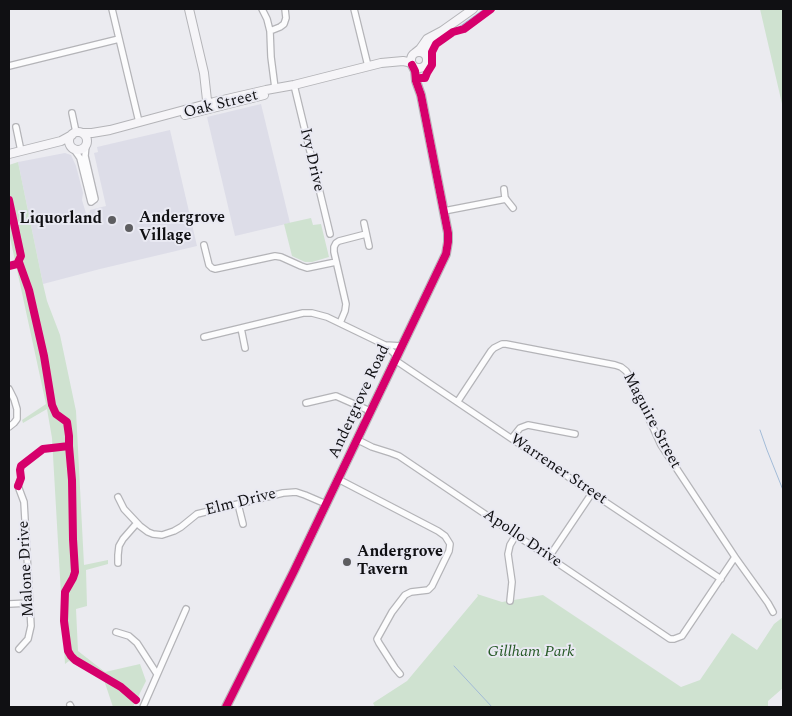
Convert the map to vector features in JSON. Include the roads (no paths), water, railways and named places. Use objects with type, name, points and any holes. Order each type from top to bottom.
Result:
[{"type":"street","points":[[112,9],[142,121]]},
{"type":"street","points":[[188,9],[204,73],[205,88],[212,105]]},
{"type":"street","points":[[262,9],[270,31],[271,57],[276,90]]},
{"type":"street","points":[[270,31],[284,24],[286,18],[285,9]]},
{"type":"street","points":[[354,9],[368,66]]},
{"type":"street","points":[[414,53],[422,52],[427,61],[420,68],[416,68],[412,64],[411,59],[414,53],[420,49],[427,39],[473,9]]},
{"type":"street","name":"Andergrove Road","points":[[226,707],[358,440],[370,411],[445,257],[448,237],[421,95],[421,74],[427,61],[430,44],[442,31]]},
{"type":"street","points":[[9,66],[119,39]]},
{"type":"street","name":"Oak Street","points":[[381,63],[414,53]]},
{"type":"street","name":"Oak Street","points":[[9,154],[64,140],[77,133],[110,130],[381,63],[404,61],[412,64]]},
{"type":"street","name":"Andergrove Road","points":[[412,64],[421,95]]},
{"type":"street","name":"Ivy Drive","points":[[294,85],[330,234]]},
{"type":"street","points":[[72,113],[77,133]]},
{"type":"street","points":[[16,128],[22,151]]},
{"type":"street","name":"Oak Street","points":[[86,144],[98,135],[110,130]]},
{"type":"street","points":[[77,133],[87,137],[84,153],[93,200],[80,160],[70,141],[77,133]]},
{"type":"street","points":[[73,148],[81,149],[86,144]]},
{"type":"street","name":"Oak Street","points":[[41,146],[50,145],[73,148]]},
{"type":"street","points":[[504,189],[506,199],[513,208]]},
{"type":"street","points":[[444,211],[506,199]]},
{"type":"street","points":[[364,223],[369,246]]},
{"type":"street","points":[[340,323],[346,304],[334,249],[337,242],[366,234]]},
{"type":"street","points":[[204,245],[209,265],[215,269],[275,256],[306,268],[336,262]]},
{"type":"street","points":[[204,337],[309,313],[322,314],[385,345],[402,346]]},
{"type":"street","points":[[241,328],[245,348]]},
{"type":"street","name":"Maguire Street","points":[[458,402],[490,351],[502,344],[516,345],[621,367],[630,377],[661,445],[773,612]]},
{"type":"street","name":"Warrener Street","points":[[385,345],[396,358],[458,402],[721,579]]},
{"type":"street","points":[[9,389],[14,399],[17,419],[9,426]]},
{"type":"street","points":[[306,404],[336,396],[370,411]]},
{"type":"street","points":[[512,438],[520,428],[528,425],[575,434]]},
{"type":"street","name":"Apollo Drive","points":[[358,440],[399,456],[670,639],[675,639]]},
{"type":"street","points":[[338,479],[438,531],[446,536],[450,544],[432,586],[428,590],[411,592],[405,595],[392,612],[377,639],[394,668],[400,674]]},
{"type":"street","name":"Malone Drive","points":[[18,486],[24,502],[31,626],[28,639],[19,649]]},
{"type":"street","name":"Elm Drive","points":[[118,497],[123,508],[137,523],[148,532],[162,535],[181,527],[197,514],[282,493],[296,492],[326,504]]},
{"type":"street","points":[[549,557],[592,493]]},
{"type":"street","points":[[238,504],[243,524]]},
{"type":"street","points":[[118,562],[119,546],[123,538],[137,523]]},
{"type":"street","points":[[510,601],[512,582],[508,554],[510,545],[516,535]]},
{"type":"street","points":[[677,646],[675,639],[682,636],[735,558]]},
{"type":"street","points":[[9,604],[29,602]]},
{"type":"street","points":[[143,707],[186,609]]},
{"type":"street","points":[[116,632],[128,636],[136,643],[157,674]]},
{"type":"waterway","points":[[459,27],[484,9]]},
{"type":"waterway","points":[[760,430],[783,490]]},
{"type":"waterway","points":[[454,666],[492,707]]},
{"type":"place","name":"Liquorland","points":[[112,220]]},
{"type":"place","name":"Andergrove Village","points":[[129,228]]},
{"type":"place","name":"Andergrove Tavern","points":[[347,562]]},
{"type":"park label","name":"Gillham Park","points":[[531,653]]}]
